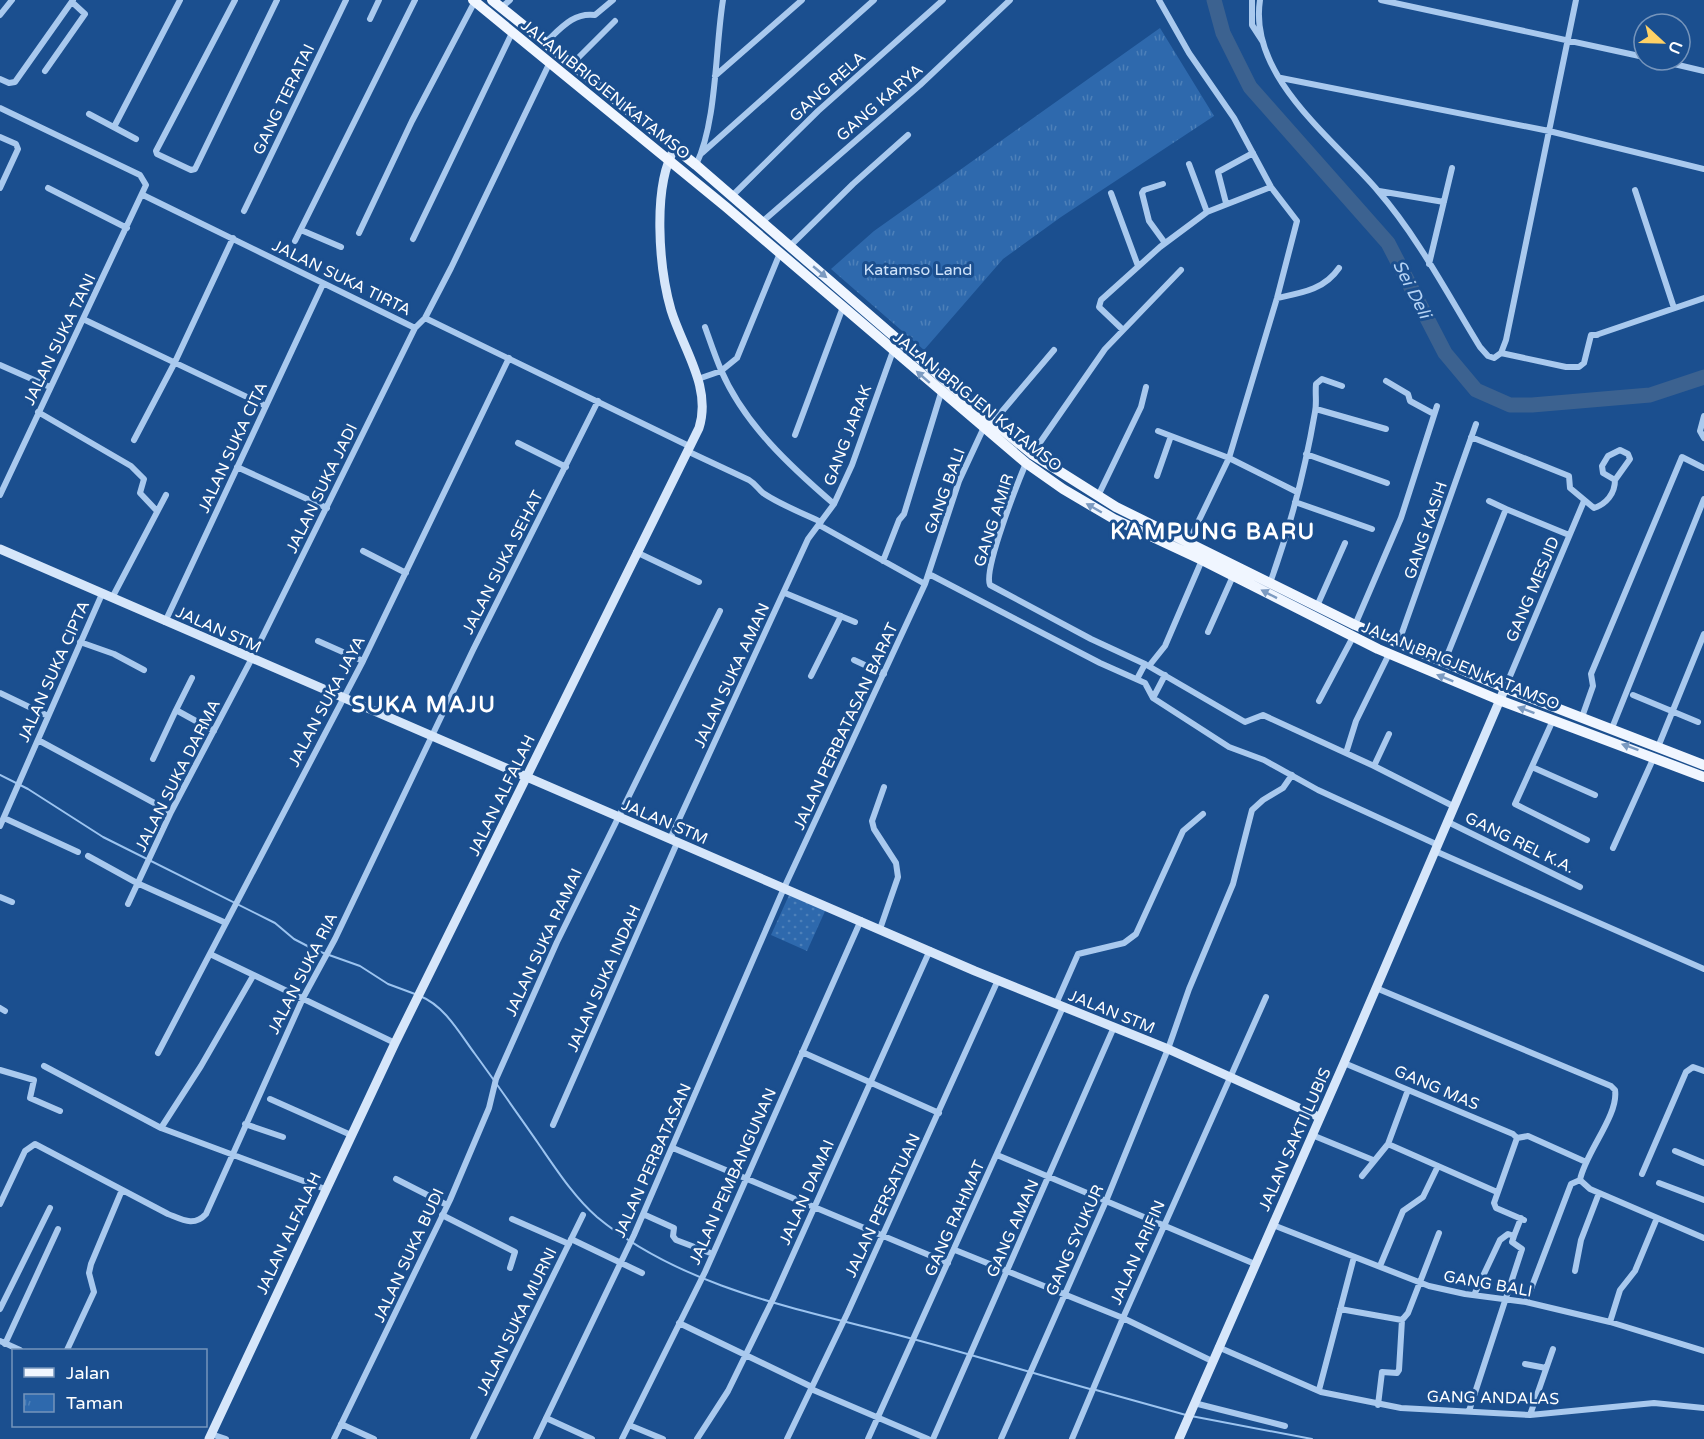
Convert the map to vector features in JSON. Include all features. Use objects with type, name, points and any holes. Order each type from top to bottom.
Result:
[{"type":"main road","name":"JALAN BRIGJEN KATAMSO","points":[[492,0],[506,4],[546,42],[696,165],[790,246],[967,407],[989,423],[1063,489],[1114,519],[1187,547],[1270,583],[1398,644],[1505,688],[1612,728],[1704,777]]},
{"type":"main road","name":"JALAN BRIGJEN KATAMSO","points":[[474,1],[780,253],[941,393],[967,407]]},
{"type":"main road","name":"JALAN BRIGJEN KATAMSO","points":[[1029,458],[1187,547]]},
{"type":"main road","name":"JALAN BRIGJEN KATAMSO","points":[[1205,555],[1233,576],[1389,654],[1553,720],[1704,765]]},
{"type":"street","points":[[0,15],[12,0]]},
{"type":"street","points":[[114,127],[180,0]]},
{"type":"street","points":[[235,0],[156,151],[190,170],[195,169],[277,0]]},
{"type":"street","name":"GANG TERATAI","points":[[244,211],[346,0]]},
{"type":"street","points":[[370,19],[380,0]]},
{"type":"street","points":[[295,241],[415,0]]},
{"type":"street","points":[[546,42],[576,16],[583,13],[595,15],[613,0]]},
{"type":"street","points":[[696,165],[702,153],[723,0]]},
{"type":"street","points":[[714,76],[802,0]]},
{"type":"street","points":[[702,153],[874,0]]},
{"type":"street","name":"GANG RELA","points":[[732,196],[818,111],[943,0]]},
{"type":"street","name":"GANG KARYA","points":[[762,222],[920,85],[1010,0]]},
{"type":"street","points":[[1159,0],[1189,53],[1234,118],[1271,187],[1297,221],[1277,298],[1229,458],[1187,547]]},
{"type":"street","points":[[1252,0],[1252,25],[1280,78],[1323,135],[1379,191],[1429,264],[1485,354],[1494,358],[1501,353],[1576,0]]},
{"type":"street","points":[[1260,0],[1259,20],[1263,42]]},
{"type":"street","points":[[1381,0],[1632,54]]},
{"type":"street","points":[[0,79],[15,81],[72,1],[86,14],[45,71]]},
{"type":"street","points":[[358,233],[474,1]]},
{"type":"street","points":[[573,63],[615,21]]},
{"type":"street","points":[[413,239],[512,33]]},
{"type":"street","points":[[425,318],[550,62]]},
{"type":"street","points":[[1280,78],[1549,130],[1704,169]]},
{"type":"street","points":[[0,108],[140,175],[145,180],[143,195]]},
{"type":"street","points":[[89,114],[136,139]]},
{"type":"street","points":[[790,246],[853,184],[908,135]]},
{"type":"street","points":[[0,136],[16,144],[15,157],[0,188]]},
{"type":"street","name":"JALAN ALFALAH","points":[[210,1436],[394,1043],[699,428],[703,411],[698,380],[671,309],[666,281],[662,206],[664,175],[668,159],[675,148]]},
{"type":"street","points":[[1226,203],[1218,181],[1218,171],[1253,153]]},
{"type":"street","points":[[1189,164],[1207,212]]},
{"type":"street","points":[[1429,264],[1452,168]]},
{"type":"street","points":[[1162,184],[1144,190],[1142,193],[1149,221],[1165,243]]},
{"type":"street","points":[[1122,329],[1099,307],[1099,303],[1165,243],[1207,212],[1271,187]]},
{"type":"street","points":[[48,188],[127,228]]},
{"type":"street","points":[[1635,190],[1674,308]]},
{"type":"street","points":[[1379,191],[1444,202]]},
{"type":"street","points":[[1111,194],[1138,266]]},
{"type":"street","name":"JALAN SUKA TIRTA","points":[[143,195],[415,328],[425,318],[598,401],[758,485],[761,491],[786,506],[925,584]]},
{"type":"street","name":"JALAN SUKA TANI","points":[[0,495],[143,195]]},
{"type":"street","points":[[301,230],[341,247]]},
{"type":"street","points":[[134,440],[175,362],[233,238]]},
{"type":"street","points":[[698,380],[721,371],[737,358],[780,253]]},
{"type":"street","points":[[1277,298],[1318,287],[1331,279],[1339,268]]},
{"type":"street","name":"GANG AMIR","points":[[1147,665],[1091,639],[990,585],[988,578],[1029,458],[1081,380],[1122,329],[1181,270]]},
{"type":"street","name":"JALAN SUKA CITA","points":[[165,622],[323,284]]},
{"type":"street","points":[[1501,353],[1566,367],[1580,367],[1584,363],[1591,335],[1597,335],[1704,298]]},
{"type":"street","points":[[795,435],[843,306]]},
{"type":"street","points":[[83,319],[266,406]]},
{"type":"street","points":[[705,327],[721,371],[765,438],[788,464],[834,504]]},
{"type":"street","name":"JALAN SUKA JADI","points":[[251,660],[415,328]]},
{"type":"street","name":"GANG BALI","points":[[929,574],[959,481],[989,423],[1054,350]]},
{"type":"street","name":"GANG JARAK","points":[[820,524],[834,504],[852,465],[893,351]]},
{"type":"street","name":"JALAN SUKA JAYA","points":[[158,1053],[363,662],[509,358]]},
{"type":"street","points":[[0,365],[50,387]]},
{"type":"street","points":[[1270,583],[1295,502],[1316,409],[1316,389],[1320,379],[1342,386]]},
{"type":"street","points":[[1386,381],[1408,394],[1410,401],[1434,414]]},
{"type":"street","points":[[1098,496],[1141,407],[1146,387]]},
{"type":"street","points":[[883,561],[899,520],[904,514],[941,393]]},
{"type":"street","name":"JALAN SUKA SEHAT","points":[[432,735],[598,401]]},
{"type":"street","points":[[1355,625],[1401,518],[1437,406]]},
{"type":"street","points":[[1316,409],[1386,429]]},
{"type":"street","points":[[38,412],[131,466],[144,479],[140,493],[157,511]]},
{"type":"street","points":[[1704,416],[1700,431],[1704,438]]},
{"type":"street","name":"GANG KASIH","points":[[1398,644],[1476,424]]},
{"type":"street","points":[[1158,431],[1229,458],[1297,492]]},
{"type":"street","points":[[1157,476],[1171,436]]},
{"type":"street","points":[[1471,437],[1569,476],[1569,487],[1594,508],[1604,505],[1615,489],[1615,480],[1630,459],[1628,454],[1620,450],[1608,456],[1602,466],[1604,473],[1615,480]]},
{"type":"street","points":[[518,443],[566,467]]},
{"type":"street","points":[[1306,454],[1387,483]]},
{"type":"street","points":[[1582,717],[1593,686],[1591,674],[1682,457],[1704,468]]},
{"type":"street","points":[[237,467],[327,508]]},
{"type":"street","points":[[112,598],[166,495]]},
{"type":"street","points":[[1612,728],[1704,499]]},
{"type":"street","points":[[1489,501],[1569,535]]},
{"type":"street","name":"GANG MESJID","points":[[1505,688],[1584,501]]},
{"type":"street","points":[[1295,502],[1372,529]]},
{"type":"street","points":[[1444,663],[1506,509]]},
{"type":"street","name":"JALAN SUKA AMAN","points":[[674,841],[808,539],[820,524]]},
{"type":"street","points":[[1317,606],[1344,543]]},
{"type":"street","name":"JALAN STM","points":[[0,549],[251,660],[432,735],[617,817],[1059,1006],[1168,1049],[1319,1117]]},
{"type":"street","points":[[363,550],[406,573]]},
{"type":"street","points":[[636,552],[699,582]]},
{"type":"street","points":[[1137,679],[1165,646],[1205,555]]},
{"type":"street","points":[[929,574],[1100,663],[1148,685],[1146,690],[1153,698],[1229,747],[1264,760],[1436,848],[1704,969]]},
{"type":"street","name":"JALAN PERBATASAN BARAT","points":[[784,888],[929,574]]},
{"type":"street","points":[[1208,632],[1233,576]]},
{"type":"street","points":[[785,592],[855,622]]},
{"type":"street","name":"JALAN SUKA CIPTA","points":[[0,826],[102,594]]},
{"type":"street","name":"JALAN SUKA RAMAI","points":[[496,1079],[617,817],[720,611]]},
{"type":"street","points":[[812,676],[840,616]]},
{"type":"street","points":[[1613,848],[1656,752],[1704,634]]},
{"type":"street","points":[[1319,701],[1353,637]]},
{"type":"street","points":[[318,640],[363,662]]},
{"type":"street","points":[[80,642],[114,654],[144,670]]},
{"type":"street","points":[[1346,753],[1360,713],[1389,654]]},
{"type":"street","name":"JALAN SUKA DARMA","points":[[128,904],[171,813],[251,660]]},
{"type":"street","points":[[854,660],[884,674]]},
{"type":"street","points":[[1147,665],[1245,722],[1263,715],[1374,766],[1455,807]]},
{"type":"street","points":[[1153,698],[1165,675]]},
{"type":"street","points":[[153,759],[192,678]]},
{"type":"street","name":"JALAN SAKTI LUBIS","points":[[1179,1439],[1505,688]]},
{"type":"street","points":[[0,693],[48,716]]},
{"type":"street","points":[[1633,695],[1698,722]]},
{"type":"street","points":[[176,710],[214,731]]},
{"type":"street","points":[[1553,720],[1516,806],[1587,840]]},
{"type":"street","points":[[1374,766],[1389,734]]},
{"type":"street","name":"JALAN SUKA RIA","points":[[122,1190],[168,1214],[190,1222],[196,1222],[206,1214],[303,998],[335,939],[432,735]]},
{"type":"street","points":[[38,740],[171,813]]},
{"type":"street","points":[[1532,767],[1595,795]]},
{"type":"street","name":"GANG SYUKUR","points":[[1001,1439],[1106,1202],[1168,1049],[1189,989],[1233,885],[1252,810],[1287,785],[1292,776]]},
{"type":"street","points":[[880,928],[898,877],[896,863],[874,829],[872,821],[884,787]]},
{"type":"street","name":"GANG RAHMAT","points":[[868,1439],[997,1155],[1059,1006],[1078,954],[1124,943],[1136,934],[1183,831],[1203,814]]},
{"type":"street","points":[[4,818],[78,852]]},
{"type":"street","name":"GANG REL K.A.","points":[[1448,822],[1580,887]]},
{"type":"street","name":"JALAN SUKA INDAH","points":[[554,1125],[674,841]]},
{"type":"street","points":[[88,856],[137,883],[226,923]]},
{"type":"street","name":"JALAN PERBATASAN","points":[[536,1439],[634,1235],[784,888]]},
{"type":"street","points":[[0,897],[12,902]]},
{"type":"street","name":"JALAN PEMBANGUNAN","points":[[622,1439],[705,1272],[861,920]]},
{"type":"street","name":"JALAN DAMAI","points":[[697,1439],[721,1403],[774,1297],[869,1080],[930,950]]},
{"type":"street","points":[[210,954],[394,1043]]},
{"type":"street","points":[[160,1128],[201,1066],[253,976]]},
{"type":"street","name":"JALAN PERSATUAN","points":[[787,1439],[847,1314],[998,980]]},
{"type":"street","points":[[1376,988],[1611,1086],[1615,1090],[1614,1104],[1586,1161],[1580,1180],[1571,1184],[1526,1302]]},
{"type":"street","name":"JALAN ARIFIN","points":[[1072,1439],[1122,1318],[1266,997]]},
{"type":"street","name":"GANG AMAN","points":[[933,1439],[1114,1027]]},
{"type":"street","points":[[802,1052],[939,1113]]},
{"type":"street","name":"GANG MAS","points":[[1344,1063],[1513,1134],[1517,1138],[1528,1136],[1586,1161]]},
{"type":"street","points":[[44,1066],[160,1128],[325,1189]]},
{"type":"street","points":[[1642,1174],[1686,1072],[1693,1067],[1704,1071]]},
{"type":"street","points":[[0,1070],[34,1080],[30,1098],[60,1111]]},
{"type":"street","name":"JALAN SUKA BUDI","points":[[334,1439],[447,1205],[489,1108],[491,1092],[496,1079]]},
{"type":"street","points":[[1362,1176],[1388,1144],[1408,1090]]},
{"type":"street","points":[[270,1098],[351,1135]]},
{"type":"street","points":[[245,1124],[282,1137]]},
{"type":"street","points":[[1312,1135],[1373,1160]]},
{"type":"street","points":[[1469,1411],[1522,1248],[1512,1242],[1523,1219],[1496,1208],[1494,1203],[1517,1138]]},
{"type":"street","points":[[0,1204],[25,1151],[35,1144],[122,1190],[91,1264],[89,1273],[94,1292],[67,1349]]},
{"type":"street","points":[[1388,1144],[1497,1192]]},
{"type":"street","points":[[673,1148],[948,1263]]},
{"type":"street","points":[[1675,1151],[1704,1163]]},
{"type":"street","points":[[997,1155],[1050,1176],[1163,1228],[1255,1264]]},
{"type":"street","points":[[1380,1266],[1404,1209],[1423,1197],[1438,1166]]},
{"type":"street","points":[[396,1179],[447,1205]]},
{"type":"street","points":[[1580,1180],[1590,1189],[1704,1238]]},
{"type":"street","points":[[1659,1183],[1704,1200]]},
{"type":"street","points":[[1575,1271],[1581,1251],[1581,1240],[1599,1193]]},
{"type":"street","points":[[0,1309],[50,1208]]},
{"type":"street","points":[[643,1214],[674,1228],[673,1236],[676,1240],[713,1254]]},
{"type":"street","points":[[442,1215],[516,1252],[510,1268]]},
{"type":"street","name":"JALAN SUKA MURNI","points":[[473,1439],[584,1215]]},
{"type":"street","points":[[1610,1322],[1620,1290],[1635,1271],[1657,1218]]},
{"type":"street","points":[[512,1219],[621,1261],[642,1273]]},
{"type":"street","name":"GANG BALI","points":[[1273,1225],[1419,1282],[1474,1295],[1526,1302],[1610,1322],[1704,1351]]},
{"type":"street","points":[[18,1349],[2,1342],[58,1229]]},
{"type":"street","points":[[1378,1405],[1382,1373],[1397,1373],[1399,1370],[1401,1320],[1408,1313],[1439,1233]]},
{"type":"street","points":[[1474,1295],[1500,1240],[1508,1234],[1514,1236]]},
{"type":"street","points":[[955,1250],[1122,1318],[1212,1361]]},
{"type":"street","points":[[1318,1390],[1354,1257]]},
{"type":"street","points":[[1340,1309],[1401,1320]]},
{"type":"street","points":[[679,1323],[811,1388],[928,1439]]},
{"type":"street","name":"GANG ANDALAS","points":[[1218,1347],[1318,1390],[1378,1405],[1530,1415],[1654,1403],[1704,1408]]},
{"type":"street","points":[[1530,1415],[1553,1349]]},
{"type":"street","points":[[1525,1364],[1546,1368]]},
{"type":"street","points":[[1193,1404],[1285,1426]]},
{"type":"street","points":[[546,1418],[592,1439]]},
{"type":"street","points":[[341,1424],[374,1439]]},
{"type":"street","points":[[629,1425],[663,1439]]},
{"type":"street","points":[[210,1436],[226,1439]]},
{"type":"green space","name":"Katamso Land","points":[[1160,28],[1214,116],[1061,217],[1003,259],[924,350],[831,269],[874,231]]},
{"type":"green space","points":[[790,893],[826,909],[807,951],[771,935]]},
{"type":"waterway","name":"Sei Deli","points":[[1214,0],[1223,33],[1250,87],[1388,243],[1445,353],[1476,390],[1510,405],[1532,405],[1650,395],[1704,377]]},
{"type":"waterway","points":[[0,775],[28,789],[103,837],[275,923],[294,939],[315,950],[360,966],[388,984],[415,994]]},
{"type":"waterway","points":[[420,996],[437,1006],[451,1021],[581,1201],[597,1217],[629,1241],[664,1261],[739,1292],[1090,1389]]},
{"type":"waterway","points":[[1096,1390],[1186,1415]]},
{"type":"waterway","points":[[1191,1416],[1312,1439]]},
{"type":"district","name":"KAMPUNG BARU","points":[[1213,531]]},
{"type":"district","name":"SUKA MAJU","points":[[424,704]]}]
